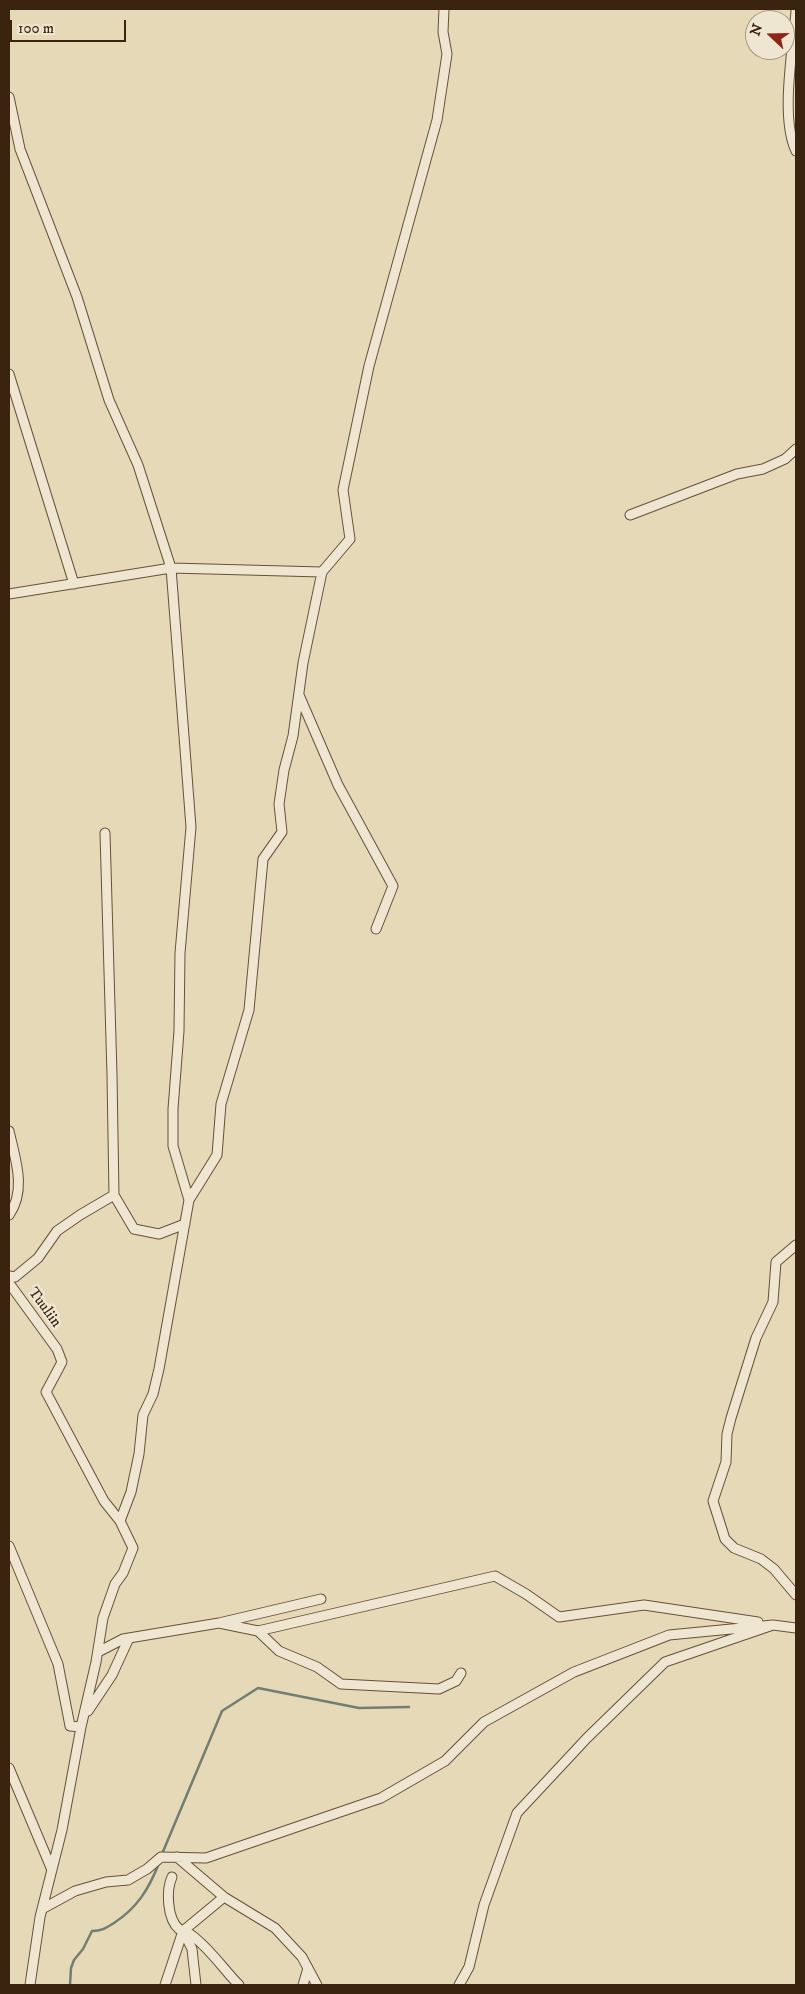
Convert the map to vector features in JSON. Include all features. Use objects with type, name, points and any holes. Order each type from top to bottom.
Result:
[{"type":"street","points":[[30,1985],[42,1909],[64,1821],[83,1717],[98,1652],[103,1618],[115,1584],[123,1573],[133,1548],[120,1521],[131,1492],[139,1454],[143,1415],[153,1394],[159,1369],[184,1224],[190,1200],[217,1155],[221,1104],[249,1010],[263,859],[282,832],[279,804],[284,770],[293,736],[303,663],[322,572],[350,539],[344,490],[369,366],[437,120],[447,54],[443,32],[444,9]]},
{"type":"street","points":[[796,11],[789,93],[792,122],[790,136],[796,151]]},
{"type":"street","points":[[9,97],[20,149],[77,297],[109,400],[138,465],[171,568],[191,827],[180,953],[179,1031],[172,1146],[190,1200]]},
{"type":"street","points":[[9,374],[74,584]]},
{"type":"street","points":[[630,514],[737,474],[763,469],[785,459],[796,449]]},
{"type":"street","points":[[9,594],[171,568],[322,572]]},
{"type":"street","points":[[298,695],[338,785],[393,886],[376,929]]},
{"type":"street","points":[[105,833],[114,1195],[134,1229],[159,1234],[184,1224]]},
{"type":"street","points":[[9,1131],[18,1172],[20,1192],[9,1215]]},
{"type":"street","points":[[9,1276],[15,1277],[38,1258],[57,1231],[114,1195]]},
{"type":"street","points":[[796,1245],[776,1262],[773,1302],[756,1338],[731,1418],[727,1434],[726,1462],[713,1501],[726,1539],[734,1548],[761,1559],[774,1569],[796,1595]]},
{"type":"street","name":"Tuuliin","points":[[9,1284],[56,1349],[62,1362],[46,1392],[104,1501],[120,1521]]},
{"type":"street","points":[[9,1546],[58,1664],[70,1726],[81,1727]]},
{"type":"street","points":[[219,1622],[258,1631],[495,1576],[526,1594],[559,1617],[644,1605],[796,1628]]},
{"type":"street","points":[[98,1652],[123,1639],[219,1622],[321,1599]]},
{"type":"street","points":[[42,1909],[75,1891],[106,1882],[128,1880],[147,1869],[161,1857],[206,1858],[381,1798],[445,1760],[484,1722],[574,1672],[656,1640],[669,1635],[773,1625]]},
{"type":"street","points":[[460,1985],[469,1967],[484,1905],[518,1813],[587,1738],[665,1662],[773,1625]]},
{"type":"street","points":[[258,1631],[279,1651],[317,1668],[340,1684],[439,1689],[456,1681],[461,1673]]},
{"type":"street","points":[[83,1717],[112,1675],[129,1638]]},
{"type":"street","points":[[9,1768],[52,1870]]},
{"type":"street","points":[[177,1857],[224,1897],[275,1928],[302,1957],[317,1985]]},
{"type":"street","points":[[172,1877],[169,1883],[172,1917],[179,1929],[189,1934],[207,1950],[239,1985]]},
{"type":"street","points":[[165,1985],[183,1931],[224,1897]]},
{"type":"street","points":[[183,1931],[192,1949],[196,1985]]},
{"type":"street","points":[[303,1985],[308,1968]]},
{"type":"waterway","points":[[162,1854],[222,1711],[258,1688],[359,1708],[409,1707]]},
{"type":"waterway","points":[[70,1985],[71,1968],[74,1960],[83,1949],[92,1931],[106,1928],[136,1904],[151,1881],[159,1863]]}]
